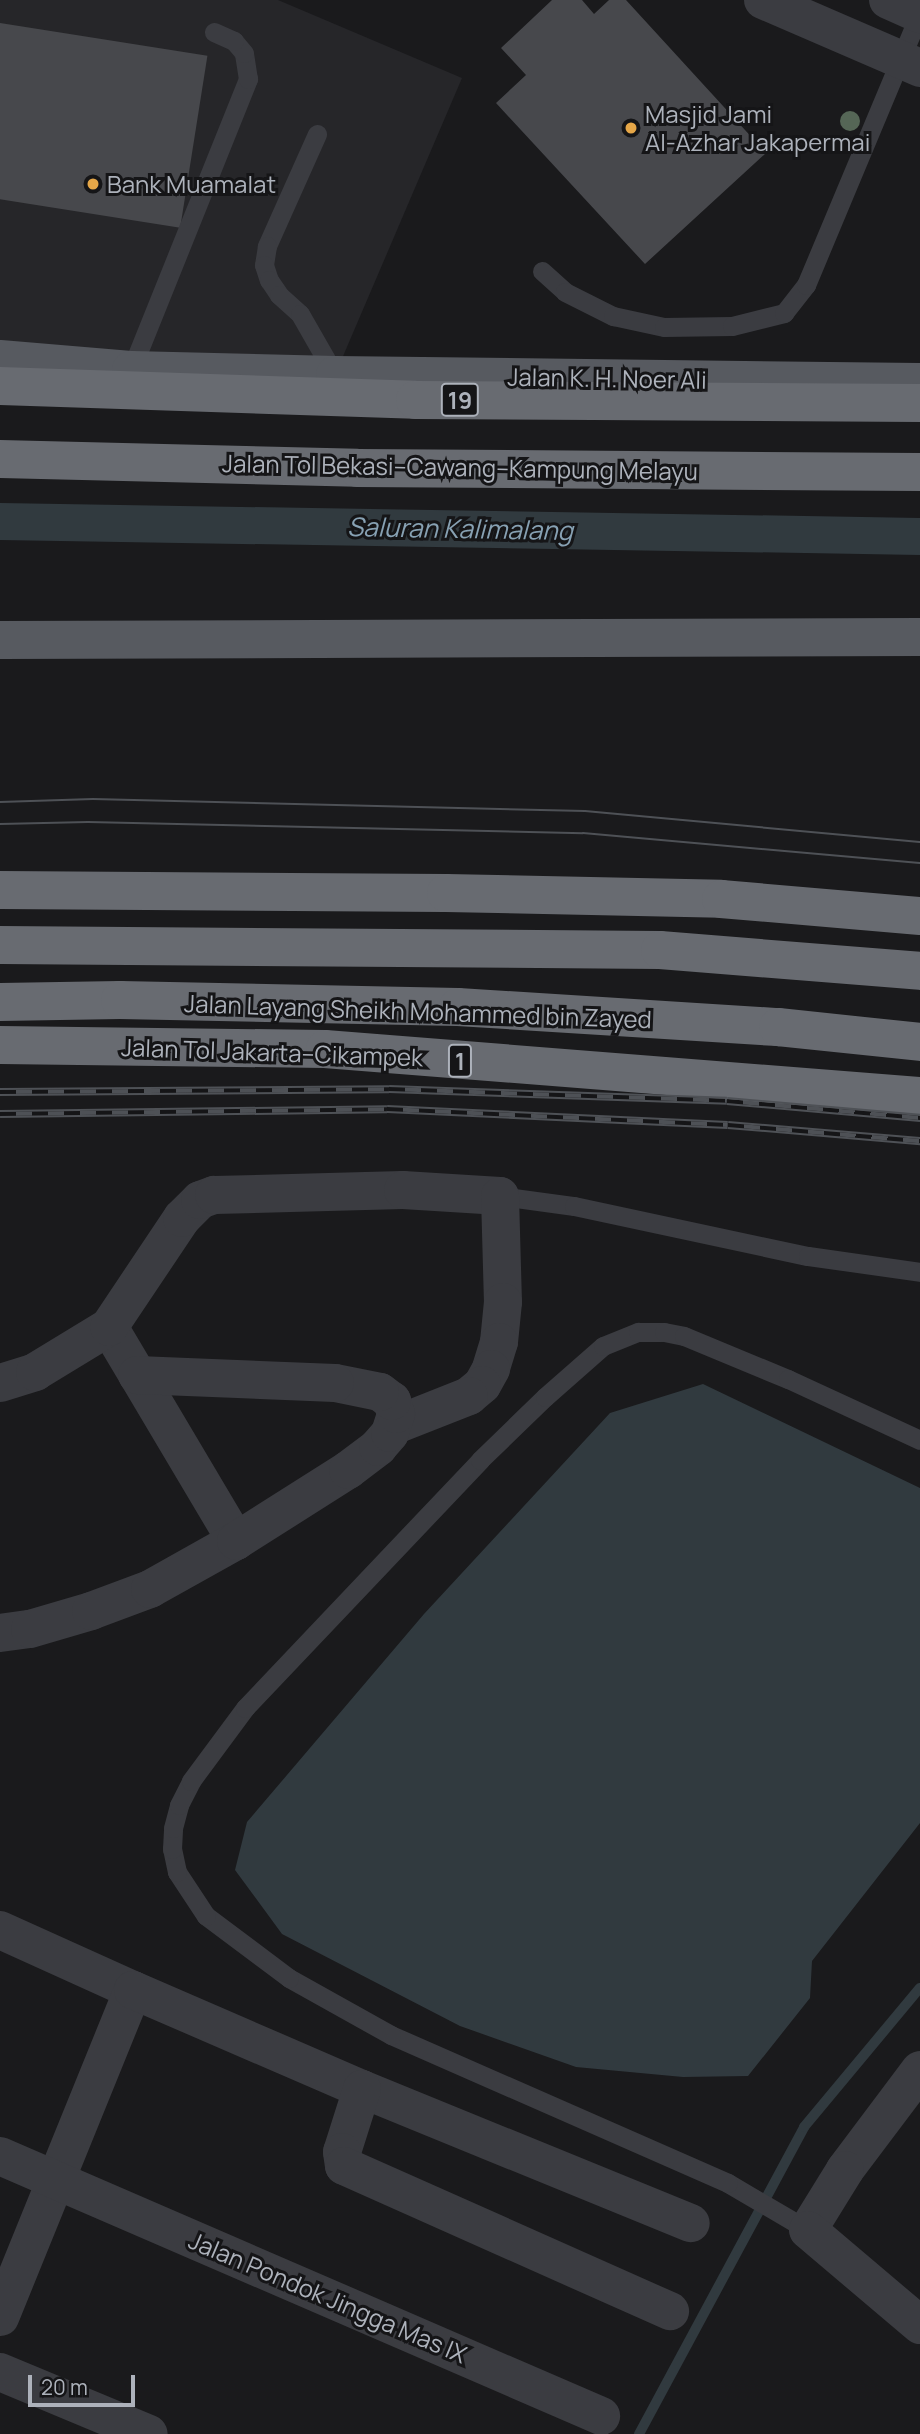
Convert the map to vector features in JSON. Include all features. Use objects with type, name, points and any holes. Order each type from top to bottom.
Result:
[{"type":"highway","name":"19","points":[[0,386],[415,400],[920,403]]},
{"type":"highway","name":"Jalan Tol Bekasi–Cawang–Kampung Melayu","points":[[0,459],[357,468],[920,472]]},
{"type":"highway","points":[[0,890],[433,892],[721,899],[920,916]]},
{"type":"highway","points":[[0,945],[660,950],[920,971]]},
{"type":"highway","name":"Jalan Layang Sheikh Mohammed bin Zayed","points":[[0,1002],[120,1000],[458,1007],[778,1027],[920,1042]]},
{"type":"highway","name":"Jalan Tol Jakarta–Cikampek","points":[[0,1045],[325,1049],[920,1096]]},
{"type":"main road","name":"Jalan K. H. Noer Ali","points":[[0,359],[131,370],[920,382]]},
{"type":"main road","points":[[0,640],[920,637]]},
{"type":"street","points":[[763,0],[910,64]]},
{"type":"street","points":[[888,0],[920,14]]},
{"type":"street","points":[[0,1383],[35,1372],[109,1327],[181,1218],[200,1200],[214,1195],[403,1190],[500,1196],[503,1303],[499,1342],[491,1369],[482,1385],[469,1396],[393,1426]]},
{"type":"street","points":[[109,1327],[236,1541]]},
{"type":"street","points":[[0,1633],[30,1629],[91,1611],[150,1589],[236,1541],[363,1458],[378,1447],[393,1426],[395,1405],[387,1396],[372,1390],[335,1383],[137,1375]]},
{"type":"street","points":[[0,1930],[362,2089],[691,2223]]},
{"type":"street","points":[[0,2317],[133,1990]]},
{"type":"street","points":[[920,2070],[845,2170],[797,2223],[920,2325]]},
{"type":"street","points":[[362,2089],[342,2152],[344,2166],[670,2311]]},
{"type":"street","name":"Jalan Pondok Jingga Mas IX","points":[[0,2156],[601,2416]]},
{"type":"street","points":[[0,2372],[149,2434]]},
{"type":"lane","points":[[542,271],[565,292],[613,316],[664,327],[732,326],[784,313],[806,285],[910,64],[920,14]]},
{"type":"lane","points":[[131,370],[248,79],[244,53],[234,41],[214,32]]},
{"type":"lane","points":[[317,134],[267,246],[264,265],[269,280],[279,295],[300,314],[335,375]]},
{"type":"lane","points":[[500,1196],[574,1206],[808,1256],[920,1272]]},
{"type":"lane","points":[[797,2223],[728,2183],[404,2041],[289,1978],[206,1916],[190,1894],[177,1872],[172,1849],[178,1805],[215,1745],[245,1708],[480,1460],[579,1364],[614,1341],[651,1330],[684,1336],[788,1379],[920,1440]]},
{"type":"shaded area","points":[[0,0],[278,0],[462,78],[335,375],[0,359]]},
{"type":"shaded area","points":[[703,1384],[920,1488],[920,1823],[812,1961],[810,1998],[748,2076],[683,2077],[576,2067],[460,2026],[282,1934],[235,1870],[247,1822],[424,1614],[610,1413]]},
{"type":"building","name":"Masjid Jami Al-Azhar Jakapermai","points":[[552,0],[582,0],[594,14],[609,0],[626,0],[766,153],[645,264],[496,103],[526,75],[501,48]]},
{"type":"building","points":[[0,23],[207,56],[180,228],[0,199]]},
{"type":"waterway","name":"Saluran Kalimalang","points":[[0,521],[920,536]]},
{"type":"waterway","points":[[639,2434],[804,2127],[920,1988]]},
{"type":"tram line","points":[[0,802],[93,799],[585,811],[920,842]]},
{"type":"tram line","points":[[0,824],[88,822],[583,833],[920,863]]},
{"type":"railway","points":[[0,1092],[389,1089],[727,1101],[920,1118]]},
{"type":"railway","points":[[0,1114],[387,1109],[728,1125],[920,1141]]},
{"type":"place","name":"Masjid Jami Al-Azhar Jakapermai","points":[[631,128]]},
{"type":"place","name":"Bank Muamalat","points":[[93,184]]}]
